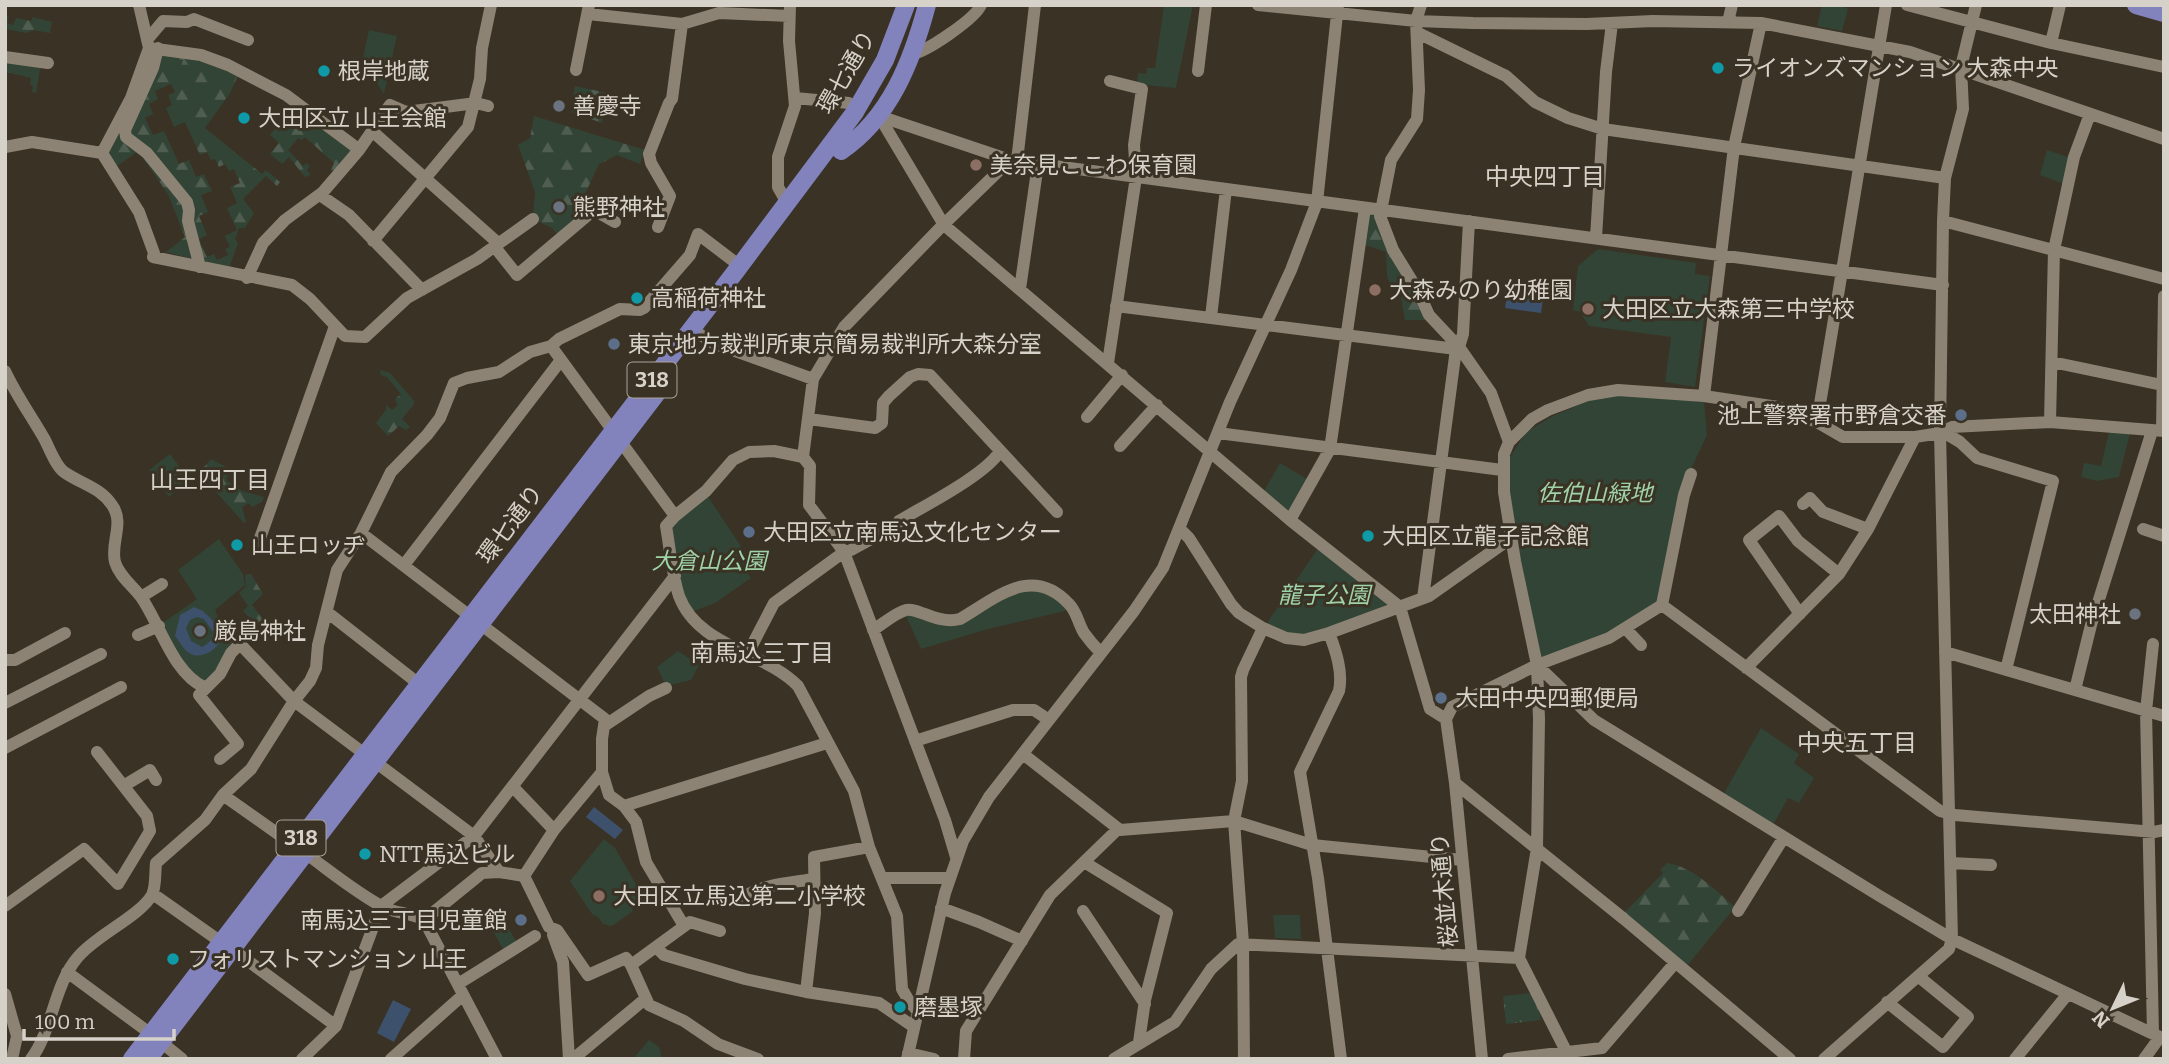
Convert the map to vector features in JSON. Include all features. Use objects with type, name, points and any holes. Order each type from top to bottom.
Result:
[{"type":"main road","points":[[836,147],[849,103],[880,46],[895,5]]},
{"type":"main road","name":"環七通り","points":[[616,436],[701,335],[836,147],[876,79],[894,41],[906,5]]},
{"type":"main road","name":"環七通り","points":[[872,118],[899,56],[917,5]]},
{"type":"main road","points":[[872,118],[912,54],[927,5]]},
{"type":"main road","points":[[2136,5],[2164,13]]},
{"type":"main road","name":"318","points":[[836,147],[872,118]]},
{"type":"main road","name":"環七通り","points":[[132,1059],[156,1038],[616,436],[787,202],[836,147]]},
{"type":"main road","name":"環七通り","points":[[371,758],[419,684],[475,621]]},
{"type":"main road","name":"環七通り","points":[[148,1059],[156,1038]]},
{"type":"street","points":[[139,5],[151,45],[153,68],[125,130],[126,137],[147,153],[187,202],[188,222],[200,267]]},
{"type":"street","points":[[373,241],[468,127],[480,79],[482,48],[491,5]]},
{"type":"street","points":[[912,54],[919,53],[953,32],[978,12],[981,5]]},
{"type":"street","points":[[803,457],[813,379],[844,327],[944,225],[1014,161],[1035,5]]},
{"type":"street","points":[[1198,71],[1206,5]]},
{"type":"street","points":[[1258,5],[1338,9],[1417,27],[1761,23],[1910,52],[1961,67],[2164,139]]},
{"type":"street","points":[[1421,5],[1417,27],[1417,119],[1391,160],[1380,216],[1393,250],[1429,315],[1491,393],[1509,442]]},
{"type":"street","points":[[1728,22],[1732,5]]},
{"type":"street","points":[[1817,422],[1885,5]]},
{"type":"street","points":[[1907,5],[2051,43],[2164,68]]},
{"type":"street","points":[[1824,1059],[1949,948],[1952,939],[1940,433],[1943,221],[1945,178],[1963,108],[1961,67],[1976,5]]},
{"type":"street","points":[[2051,43],[2060,5]]},
{"type":"street","points":[[934,1059],[908,1056],[941,908],[956,857],[979,812],[1152,586],[1167,559],[1217,433],[1291,270],[1317,202],[1338,9]]},
{"type":"street","points":[[576,69],[588,10],[682,24],[719,13],[789,11],[795,106],[778,157],[778,187],[787,202]]},
{"type":"street","points":[[102,153],[131,98],[163,21],[187,22],[194,19],[248,40]]},
{"type":"street","points":[[1596,238],[1606,72],[1612,23]]},
{"type":"street","points":[[1704,396],[1734,147],[1761,23]]},
{"type":"street","points":[[658,227],[670,197],[651,163],[649,154],[668,103],[673,99],[682,24]]},
{"type":"street","points":[[1417,27],[1506,76],[1535,102],[1568,118],[1603,129],[1945,178]]},
{"type":"street","points":[[151,45],[201,55],[228,65],[286,95],[353,145]]},
{"type":"street","points":[[5,57],[48,63]]},
{"type":"street","points":[[1108,363],[1136,177],[1134,145],[1142,89],[1110,81]]},
{"type":"street","points":[[794,98],[849,103]]},
{"type":"street","points":[[247,278],[263,243],[285,220],[320,195],[359,150],[390,105],[406,112],[476,103],[488,106]]},
{"type":"street","points":[[2050,422],[2054,250],[2074,158],[2090,114]]},
{"type":"street","points":[[872,118],[1014,161],[1943,285]]},
{"type":"street","points":[[872,118],[944,225],[1290,520],[1400,607],[1430,709],[1446,719],[1452,707],[1537,665],[1609,638],[1662,605],[1684,495],[1691,474]]},
{"type":"street","points":[[372,131],[496,245],[517,275],[594,210],[615,222]]},
{"type":"street","points":[[5,147],[32,142],[102,153],[139,212],[153,257],[292,285],[310,299],[345,336],[365,337],[381,324],[397,305],[477,259],[533,219]]},
{"type":"street","points":[[1020,289],[1038,164]]},
{"type":"street","points":[[1211,317],[1226,189]]},
{"type":"street","points":[[320,195],[349,215],[422,290]]},
{"type":"street","points":[[1290,520],[1330,449],[1365,208]]},
{"type":"street","points":[[1423,598],[1457,348],[1463,334],[1469,221]]},
{"type":"street","points":[[1943,221],[2164,279]]},
{"type":"street","points":[[31,1059],[67,972],[76,958],[153,894],[156,863],[205,820],[223,795],[251,769],[294,701],[310,681],[316,668],[318,645],[337,570],[362,533],[391,472],[440,418],[454,383],[467,377],[499,372],[530,352],[551,345],[620,309],[640,310],[690,254],[699,228],[740,266]]},
{"type":"street","points":[[2076,690],[2091,625],[2159,431],[2164,296]]},
{"type":"street","points":[[1116,306],[1457,348]]},
{"type":"street","points":[[259,541],[335,326]]},
{"type":"street","points":[[701,335],[713,343],[813,379]]},
{"type":"street","points":[[551,345],[675,516]]},
{"type":"street","points":[[404,565],[561,360]]},
{"type":"street","points":[[2052,362],[2162,385]]},
{"type":"street","points":[[5,370],[62,471],[95,488],[114,507],[118,521],[113,547],[116,565],[141,597],[175,660],[194,683],[204,687]]},
{"type":"street","points":[[809,419],[876,428],[882,423],[883,403],[889,396],[910,377],[918,374],[930,375],[1057,512]]},
{"type":"street","points":[[1087,418],[1122,375]]},
{"type":"street","points":[[1567,1055],[1519,958],[1537,848],[1537,665],[1511,538],[1502,470],[1509,442],[1532,419],[1588,395],[1618,390],[1704,396],[1778,407],[1817,422],[1843,437],[1915,437],[1945,433],[1960,442],[1977,458],[2053,481],[2006,670]]},
{"type":"street","points":[[1120,446],[1157,405]]},
{"type":"street","points":[[1940,433],[1952,427],[2050,422],[2159,431]]},
{"type":"street","points":[[1217,433],[1502,470]]},
{"type":"street","points":[[1746,668],[1839,574],[1868,528],[1915,437]]},
{"type":"street","points":[[918,1012],[902,989],[897,916],[869,848],[854,792],[798,686],[788,676],[711,635],[696,623],[682,603],[666,526],[706,491],[733,460],[749,452],[774,451],[803,457],[810,466],[809,505],[844,552],[956,857]]},
{"type":"street","points":[[748,653],[774,603],[844,552],[897,525],[899,521],[970,478],[997,457],[1000,451]]},
{"type":"street","points":[[1804,504],[1810,498],[1824,512],[1868,528]]},
{"type":"street","points":[[1800,614],[1749,540],[1779,516],[1798,541],[1839,574]]},
{"type":"street","points":[[2143,528],[2164,536]]},
{"type":"street","points":[[1180,529],[1240,613],[1263,628],[1286,638],[1304,640],[1423,598],[1449,583],[1511,538]]},
{"type":"street","points":[[362,533],[605,719],[602,772],[610,795],[624,806],[636,822],[646,862],[684,926]]},
{"type":"street","points":[[302,1059],[336,1026],[381,906],[474,836],[675,576]]},
{"type":"street","points":[[141,597],[162,583]]},
{"type":"street","points":[[873,630],[910,609],[934,619],[960,619],[1025,584],[1053,590],[1069,604],[1076,613],[1082,630],[1101,653]]},
{"type":"street","points":[[1662,605],[1940,811],[1949,814],[2149,831],[2164,830]]},
{"type":"street","points":[[327,612],[419,684]]},
{"type":"street","points":[[138,635],[159,626]]},
{"type":"street","points":[[1244,1059],[1242,943],[1234,821],[1242,781],[1242,670],[1263,628]]},
{"type":"street","points":[[1626,629],[1641,645]]},
{"type":"street","points":[[5,660],[15,660],[65,633]]},
{"type":"street","points":[[1329,633],[1341,681],[1339,691],[1300,772],[1328,947],[1341,1059]]},
{"type":"street","points":[[220,759],[238,744],[199,695],[204,687],[220,674],[231,653],[240,644],[294,701],[474,836],[499,872]]},
{"type":"street","points":[[2144,1059],[2159,1037],[2146,711],[2153,644]]},
{"type":"street","points":[[1945,652],[2164,716]]},
{"type":"street","points":[[5,703],[101,654]]},
{"type":"street","points":[[1537,665],[1594,720],[1952,939],[2159,1037]]},
{"type":"street","points":[[5,748],[121,687]]},
{"type":"street","points":[[604,726],[666,688]]},
{"type":"street","points":[[915,741],[1013,710],[1034,710],[1049,720]]},
{"type":"street","name":"桜並木通り","points":[[1446,719],[1455,783],[1482,1059]]},
{"type":"street","points":[[624,806],[827,743]]},
{"type":"street","points":[[5,906],[84,849],[118,884],[150,831],[147,816],[97,752]]},
{"type":"street","points":[[1023,754],[1118,829]]},
{"type":"street","points":[[125,785],[150,770]]},
{"type":"street","points":[[524,876],[554,830],[602,772]]},
{"type":"street","points":[[1455,783],[1625,919],[1790,1059]]},
{"type":"street","points":[[513,787],[554,830]]},
{"type":"street","points":[[223,795],[381,906],[396,913],[413,913],[424,920],[497,1059]]},
{"type":"street","points":[[964,1059],[966,1031],[1051,895],[1118,829],[1234,821],[1312,845],[1462,860]]},
{"type":"street","points":[[1738,911],[1784,837]]},
{"type":"street","points":[[806,992],[814,913],[814,857],[869,848]]},
{"type":"street","points":[[1084,862],[1167,913],[1145,1004],[1139,1042],[1131,1054],[1114,1059]]},
{"type":"street","points":[[1951,863],[1991,865]]},
{"type":"street","points":[[424,920],[482,873],[499,872],[524,876]]},
{"type":"street","points":[[524,876],[564,962],[571,1059]]},
{"type":"street","points":[[882,878],[949,878]]},
{"type":"street","points":[[742,898],[767,886],[814,879]]},
{"type":"street","points":[[153,894],[336,1026]]},
{"type":"street","points":[[941,908],[1022,941]]},
{"type":"street","points":[[1083,911],[1145,1004]]},
{"type":"street","points":[[631,965],[690,922],[720,931]]},
{"type":"street","points":[[549,927],[556,930],[588,975],[626,958],[649,1005],[684,1021],[718,1044],[758,1059]]},
{"type":"street","points":[[391,1059],[461,990],[535,936]]},
{"type":"street","points":[[1139,1042],[1175,1022],[1211,969],[1242,943],[1519,958]]},
{"type":"street","points":[[656,947],[664,955],[689,964],[745,979],[879,1003],[914,1027]]},
{"type":"street","points":[[1508,1059],[1567,1055],[1602,1048],[1675,963]]},
{"type":"street","points":[[67,972],[182,1059]]},
{"type":"street","points":[[1888,1002],[1943,1047],[1968,1017],[1918,976]]},
{"type":"street","points":[[5,994],[17,1036],[12,1059]]},
{"type":"street","points":[[2015,1059],[2067,995]]},
{"type":"street","points":[[571,1059],[645,999]]},
{"type":"green space","points":[[1164,5],[1193,5],[1176,88],[1137,82],[1138,73],[1146,74],[1147,68],[1155,68]]},
{"type":"green space","points":[[1822,5],[1840,5],[1848,9],[1842,31],[1817,26]]},
{"type":"green space","points":[[5,15],[9,17],[7,23],[13,25],[16,18],[31,21],[33,17],[52,22],[50,33],[5,29]]},
{"type":"green space","points":[[369,30],[397,36],[384,94],[370,73],[361,67]]},
{"type":"green space","points":[[160,50],[202,57],[239,73],[230,93],[205,128],[262,174],[266,170],[280,182],[277,186],[266,176],[243,199],[254,213],[245,228],[239,228],[235,239],[238,243],[229,268],[166,252],[185,237],[168,194],[138,151],[116,167],[105,152]],"holes":[[[171,84],[175,92],[168,95],[172,105],[166,108],[174,127],[185,122],[200,155],[207,152],[219,167],[225,164],[229,171],[234,169],[240,183],[230,187],[237,203],[227,208],[237,230],[225,236],[230,247],[225,249],[228,255],[217,260],[214,254],[207,257],[199,239],[207,235],[199,216],[208,212],[201,195],[212,191],[204,174],[196,177],[189,160],[179,164],[164,131],[153,135],[145,118],[153,114],[149,104],[158,99],[155,91]]]},
{"type":"green space","points":[[161,56],[183,60],[178,76],[157,68]]},
{"type":"green space","points":[[9,62],[40,68],[36,93],[32,92],[31,78],[6,72]]},
{"type":"green space","points":[[575,86],[607,93],[602,123],[571,112]]},
{"type":"green space","points":[[293,106],[356,154],[337,175],[331,170],[334,163],[305,137],[302,140],[298,138],[288,150],[303,166],[307,163],[310,166],[307,170],[311,175],[305,177],[289,157],[282,164],[270,154],[279,143],[270,135]]},
{"type":"green space","points":[[534,116],[645,150],[640,164],[617,155],[599,164],[585,194],[584,212],[559,236],[552,228],[533,219],[535,192],[518,145],[530,138]]},
{"type":"green space","points":[[2047,150],[2071,158],[2064,184],[2040,175]]},
{"type":"green space","points":[[1367,212],[1374,213],[1428,320],[1405,320],[1399,285],[1390,283],[1387,276],[1386,252],[1363,244]]},
{"type":"green space","points":[[1598,249],[1696,263],[1695,274],[1710,276],[1695,387],[1665,382],[1671,337],[1589,326],[1580,312],[1573,310],[1578,266]]},
{"type":"green space","points":[[380,370],[390,373],[415,402],[402,419],[410,427],[406,430],[399,426],[388,436],[376,423],[386,410],[386,405],[392,410],[398,405],[395,399],[401,394],[387,377],[381,375]]},
{"type":"green space","name":"佐伯山緑地","points":[[1609,392],[1704,401],[1707,435],[1691,469],[1661,601],[1625,627],[1538,660],[1502,470],[1526,432],[1551,417]]},
{"type":"green space","points":[[2109,432],[2130,433],[2119,477],[2097,481],[2081,477],[2084,463],[2101,466]]},
{"type":"green space","points":[[170,454],[186,475],[186,481],[169,497],[149,470]]},
{"type":"green space","points":[[211,459],[230,469],[226,480],[242,491],[264,497],[262,502],[252,507],[249,503],[242,507],[246,522],[244,523],[199,473]]},
{"type":"green space","points":[[1280,463],[1307,479],[1288,513],[1263,493]]},
{"type":"green space","name":"大倉山公園","points":[[707,495],[752,563],[744,569],[751,578],[715,603],[694,611],[682,595],[668,527]]},
{"type":"green space","points":[[219,539],[243,574],[245,585],[215,610],[222,628],[235,644],[204,687],[179,658],[161,624],[197,599],[178,570]]},
{"type":"green space","name":"龍子公園","points":[[1319,547],[1389,604],[1324,631],[1287,634],[1267,623]]},
{"type":"green space","points":[[251,574],[263,594],[252,605],[263,619],[256,625],[243,611],[248,606],[239,593],[246,586],[245,575]]},
{"type":"green space","points":[[1025,590],[1043,590],[1066,607],[1065,611],[988,629],[921,649],[905,614],[936,623]]},
{"type":"green space","points":[[678,651],[699,665],[691,680],[666,686],[657,667]]},
{"type":"green space","points":[[1761,728],[1799,754],[1794,763],[1814,778],[1799,803],[1788,798],[1773,825],[1723,795]]},
{"type":"green space","points":[[604,839],[615,848],[644,898],[634,905],[632,912],[612,926],[603,924],[592,914],[570,881]]},
{"type":"green space","points":[[1667,863],[1695,874],[1735,907],[1687,966],[1624,913],[1663,873],[1660,870]]},
{"type":"green space","points":[[501,915],[517,943],[504,951],[489,924]]},
{"type":"green space","points":[[1273,915],[1300,915],[1301,939],[1275,938]]},
{"type":"green space","points":[[1531,993],[1540,1011],[1541,1020],[1506,1024],[1503,996]]},
{"type":"green space","points":[[649,1040],[659,1047],[662,1059],[633,1059]]},
{"type":"water","points":[[1508,289],[1544,294],[1541,313],[1505,308]]},
{"type":"water","points":[[194,607],[203,611],[221,629],[218,645],[203,655],[189,653],[175,636],[180,615]],"holes":[[[197,617],[204,619],[213,635],[202,647],[191,641],[186,628],[190,620]]]},
{"type":"water","points":[[594,807],[623,830],[615,839],[586,817]]},
{"type":"water","points":[[393,1000],[411,1009],[394,1042],[377,1033]]},
{"type":"place","name":"ライオンズマンション 大森中央","points":[[1718,68]]},
{"type":"place","name":"根岸地蔵","points":[[324,71]]},
{"type":"place","name":"善慶寺","points":[[559,106]]},
{"type":"place","name":"大田区立 山王会館","points":[[244,118]]},
{"type":"place","name":"美奈見ここわ保育園","points":[[976,165]]},
{"type":"place","name":"熊野神社","points":[[559,207]]},
{"type":"place","name":"大森みのり幼稚園","points":[[1375,290]]},
{"type":"place","name":"高稲荷神社","points":[[637,298]]},
{"type":"place","name":"大田区立大森第三中学校","points":[[1588,309]]},
{"type":"place","name":"東京地方裁判所東京簡易裁判所大森分室","points":[[614,344]]},
{"type":"place","name":"池上警察署市野倉交番","points":[[1961,415]]},
{"type":"place","name":"大田区立南馬込文化センター","points":[[749,532]]},
{"type":"place","name":"大田区立龍子記念館","points":[[1368,536]]},
{"type":"place","name":"山王ロッヂ","points":[[237,545]]},
{"type":"place","name":"太田神社","points":[[2135,614]]},
{"type":"place","name":"厳島神社","points":[[200,631]]},
{"type":"place","name":"大田中央四郵便局","points":[[1441,698]]},
{"type":"place","name":"NTT馬込ビル","points":[[365,854]]},
{"type":"place","name":"大田区立馬込第二小学校","points":[[599,896]]},
{"type":"place","name":"南馬込三丁目児童館","points":[[521,920]]},
{"type":"place","name":"フォリストマンション 山王","points":[[173,959]]},
{"type":"place","name":"磨墨塚","points":[[900,1007]]},
{"type":"district","name":"中央四丁目","points":[[1545,177]]},
{"type":"district","name":"山王四丁目","points":[[210,480]]},
{"type":"district","name":"南馬込三丁目","points":[[762,653]]},
{"type":"district","name":"中央五丁目","points":[[1857,743]]}]
